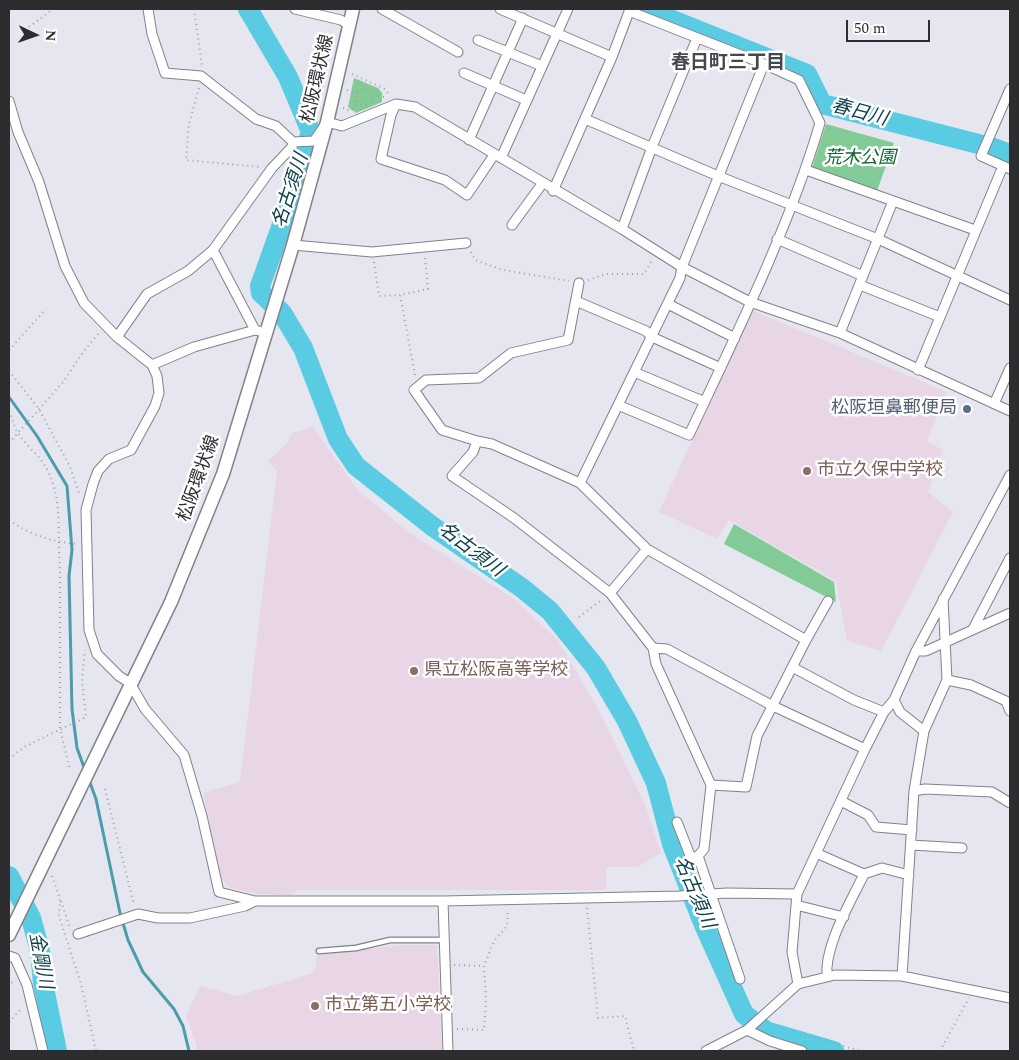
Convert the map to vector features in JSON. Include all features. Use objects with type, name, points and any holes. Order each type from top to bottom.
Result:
[{"type":"main road","name":"松阪環状線","points":[[9,935],[171,602],[223,474],[264,329],[281,284],[328,122],[353,9]]},
{"type":"street","points":[[148,9],[152,34],[165,73],[200,76],[256,119],[276,126],[293,142],[314,141],[328,122],[342,126],[396,104],[415,107],[553,191],[622,229],[682,267],[750,302],[840,333],[1010,411]]},
{"type":"street","points":[[295,9],[341,20],[349,25]]},
{"type":"street","points":[[382,9],[458,52]]},
{"type":"street","points":[[500,9],[612,57]]},
{"type":"street","points":[[396,104],[391,115],[381,159],[445,180],[467,195],[497,156],[526,100],[568,9]]},
{"type":"street","points":[[553,191],[612,57],[629,10],[799,80],[820,123],[806,170],[792,205],[721,368],[689,435],[618,405]]},
{"type":"street","points":[[469,140],[523,18]]},
{"type":"street","points":[[622,229],[652,147],[696,38]]},
{"type":"street","points":[[478,40],[542,66]]},
{"type":"street","points":[[580,483],[680,278],[682,267],[764,64]]},
{"type":"street","points":[[464,73],[526,100]]},
{"type":"street","points":[[918,370],[975,230],[1007,168],[981,156],[1010,90]]},
{"type":"street","points":[[9,100],[18,132],[39,182],[65,266],[84,303],[106,327],[152,365],[157,376],[159,393],[155,406],[131,450],[109,459],[98,471],[86,510],[89,630],[97,654],[130,683],[145,709],[184,755],[202,816],[219,892],[255,901],[443,901],[711,894],[797,894]]},
{"type":"street","points":[[585,118],[718,176],[878,239],[1010,300]]},
{"type":"street","points":[[117,337],[147,294],[188,271],[213,250],[272,168],[292,147],[293,142]]},
{"type":"street","points":[[806,170],[975,230]]},
{"type":"street","points":[[512,225],[542,184]]},
{"type":"street","points":[[840,333],[893,201]]},
{"type":"street","points":[[777,239],[863,276]]},
{"type":"street","points":[[293,245],[372,252],[466,243]]},
{"type":"street","points":[[152,365],[194,348],[264,329],[213,250]]},
{"type":"street","points":[[579,283],[568,340],[511,353],[479,378],[426,380],[414,390],[442,430],[492,444],[580,483],[647,550],[806,640]]},
{"type":"street","points":[[860,285],[940,317]]},
{"type":"street","points":[[576,301],[646,331],[652,337],[721,368]]},
{"type":"street","points":[[668,304],[734,338]]},
{"type":"street","points":[[994,404],[1010,368]]},
{"type":"street","points":[[634,372],[705,402]]},
{"type":"street","points":[[477,441],[473,452],[452,476],[514,518],[610,593],[653,648],[656,664],[710,785],[704,849],[698,856],[692,858],[677,822]]},
{"type":"street","points":[[798,984],[792,952],[797,894],[865,749],[884,712],[894,700],[916,651],[1000,490],[1010,475]]},
{"type":"street","points":[[1000,490],[1010,495]]},
{"type":"street","points":[[610,593],[647,550]]},
{"type":"street","points":[[973,629],[1010,558]]},
{"type":"street","points":[[902,976],[914,792],[924,731],[947,680],[943,599]]},
{"type":"street","points":[[710,785],[746,787],[757,736],[828,601]]},
{"type":"street","points":[[916,651],[926,651],[1010,613]]},
{"type":"street","points":[[653,648],[667,649],[773,706],[865,749]]},
{"type":"street","points":[[792,667],[854,700],[884,712]]},
{"type":"street","points":[[947,680],[971,685],[1006,701],[1010,711]]},
{"type":"street","points":[[894,700],[900,712],[924,731]]},
{"type":"street","points":[[914,792],[924,789],[992,792],[1010,803]]},
{"type":"street","points":[[841,801],[868,815],[876,827],[912,830]]},
{"type":"street","points":[[911,845],[962,848]]},
{"type":"street","points":[[816,853],[864,874],[882,868],[910,875]]},
{"type":"street","points":[[698,856],[740,979]]},
{"type":"street","points":[[827,977],[826,969],[835,937],[864,874]]},
{"type":"street","points":[[78,934],[138,914],[158,918],[190,918],[245,906],[255,901]]},
{"type":"street","points":[[443,901],[448,1051]]},
{"type":"street","points":[[796,904],[844,917]]},
{"type":"street","points":[[9,956],[15,958],[27,985],[43,1051]]},
{"type":"street","points":[[706,1051],[747,1030],[764,1012],[798,984],[827,977],[902,976],[1010,998]]},
{"type":"street","points":[[747,1030],[770,1041],[802,1051]]},
{"type":"street","points":[[770,1041],[777,1051]]},
{"type":"lane","points":[[319,950],[356,948],[390,940],[444,940]]},
{"type":"path","points":[[26,30],[53,9]]},
{"type":"path","points":[[194,9],[202,67],[189,124],[186,160],[272,168]]},
{"type":"path","points":[[352,74],[384,89],[391,97],[373,96],[367,89]]},
{"type":"path","points":[[367,89],[370,82]]},
{"type":"path","points":[[357,94],[362,89],[367,89]]},
{"type":"path","points":[[345,99],[346,90],[357,94]]},
{"type":"path","points":[[357,94],[358,103]]},
{"type":"path","points":[[358,103],[368,104],[373,96]]},
{"type":"path","points":[[343,108],[350,111],[358,103]]},
{"type":"path","points":[[466,243],[475,260],[503,270],[579,283],[606,274],[644,274],[657,251]]},
{"type":"path","points":[[372,252],[379,296],[400,295],[428,289],[424,247]]},
{"type":"path","points":[[400,295],[416,376],[426,380]]},
{"type":"path","points":[[9,350],[46,309]]},
{"type":"path","points":[[9,443],[64,381],[83,352],[106,327]]},
{"type":"path","points":[[9,371],[39,409],[70,467],[86,510]]},
{"type":"path","points":[[9,411],[18,433],[48,469],[56,492],[60,518],[57,543],[60,569],[60,729],[70,770]]},
{"type":"path","points":[[9,520],[23,530],[57,543],[87,544]]},
{"type":"path","points":[[579,617],[610,593]]},
{"type":"path","points":[[9,758],[24,747],[86,716],[82,681],[84,655],[89,630]]},
{"type":"path","points":[[105,788],[131,900],[138,914]]},
{"type":"path","points":[[52,876],[71,932],[78,934]]},
{"type":"path","points":[[586,898],[598,1018],[625,1016],[634,1051]]},
{"type":"path","points":[[60,899],[59,916],[81,984],[96,1051]]},
{"type":"path","points":[[447,1028],[484,1030],[486,1000],[484,966],[494,941],[507,926],[510,899]]},
{"type":"path","points":[[446,965],[484,966]]},
{"type":"path","points":[[940,1051],[966,1007],[973,989]]},
{"type":"path","points":[[9,1022],[24,1006]]},
{"type":"path","points":[[800,1034],[861,1051]]},
{"type":"shaded area","name":"市立久保中学校","points":[[752,310],[947,392],[927,441],[943,450],[928,492],[953,512],[881,651],[847,641],[836,581],[729,520],[717,539],[659,512]]},
{"type":"shaded area","name":"県立松阪高等学校","points":[[313,427],[357,489],[408,532],[513,598],[557,639],[595,703],[645,804],[661,853],[638,867],[606,867],[606,890],[298,890],[292,895],[255,894],[229,887],[221,878],[203,793],[240,782],[277,471],[268,461],[284,446],[293,433]]},
{"type":"shaded area","name":"市立第五小学校","points":[[401,945],[437,945],[442,1051],[196,1051],[197,1046],[186,1016],[200,986],[237,996],[313,973],[317,955]]},
{"type":"green space","points":[[354,78],[378,88],[382,93],[382,102],[356,113],[348,107]]},
{"type":"green space","name":"荒木公園","points":[[826,124],[894,143],[877,191],[812,168]]},
{"type":"green space","points":[[734,524],[834,582],[836,602],[724,544]]},
{"type":"waterway","name":"名古須川","points":[[248,9],[288,77],[311,132],[288,208],[260,286],[261,293],[282,313],[303,348],[338,439],[356,466],[432,526],[522,588],[550,611],[596,668],[627,721],[656,783],[672,844],[704,925],[744,1014],[766,1031],[834,1051]]},
{"type":"waterway","name":"春日川","points":[[645,9],[807,74],[822,104],[994,148],[1010,154]]},
{"type":"waterway","points":[[9,397],[37,436],[67,486],[72,550],[69,576],[72,709],[77,748],[85,770]]},
{"type":"waterway","points":[[89,780],[96,799],[120,913],[128,940],[143,972],[174,1009],[183,1026],[189,1051]]},
{"type":"waterway","name":"金剛川","points":[[9,876],[31,918],[40,951],[43,983],[57,1051]]},
{"type":"place","name":"松阪垣鼻郵便局","points":[[967,409]]},
{"type":"place","name":"市立久保中学校","points":[[807,471]]},
{"type":"place","name":"県立松阪高等学校","points":[[414,671]]},
{"type":"place","name":"市立第五小学校","points":[[315,1006]]},
{"type":"district","name":"春日町三丁目","points":[[728,64]]}]
